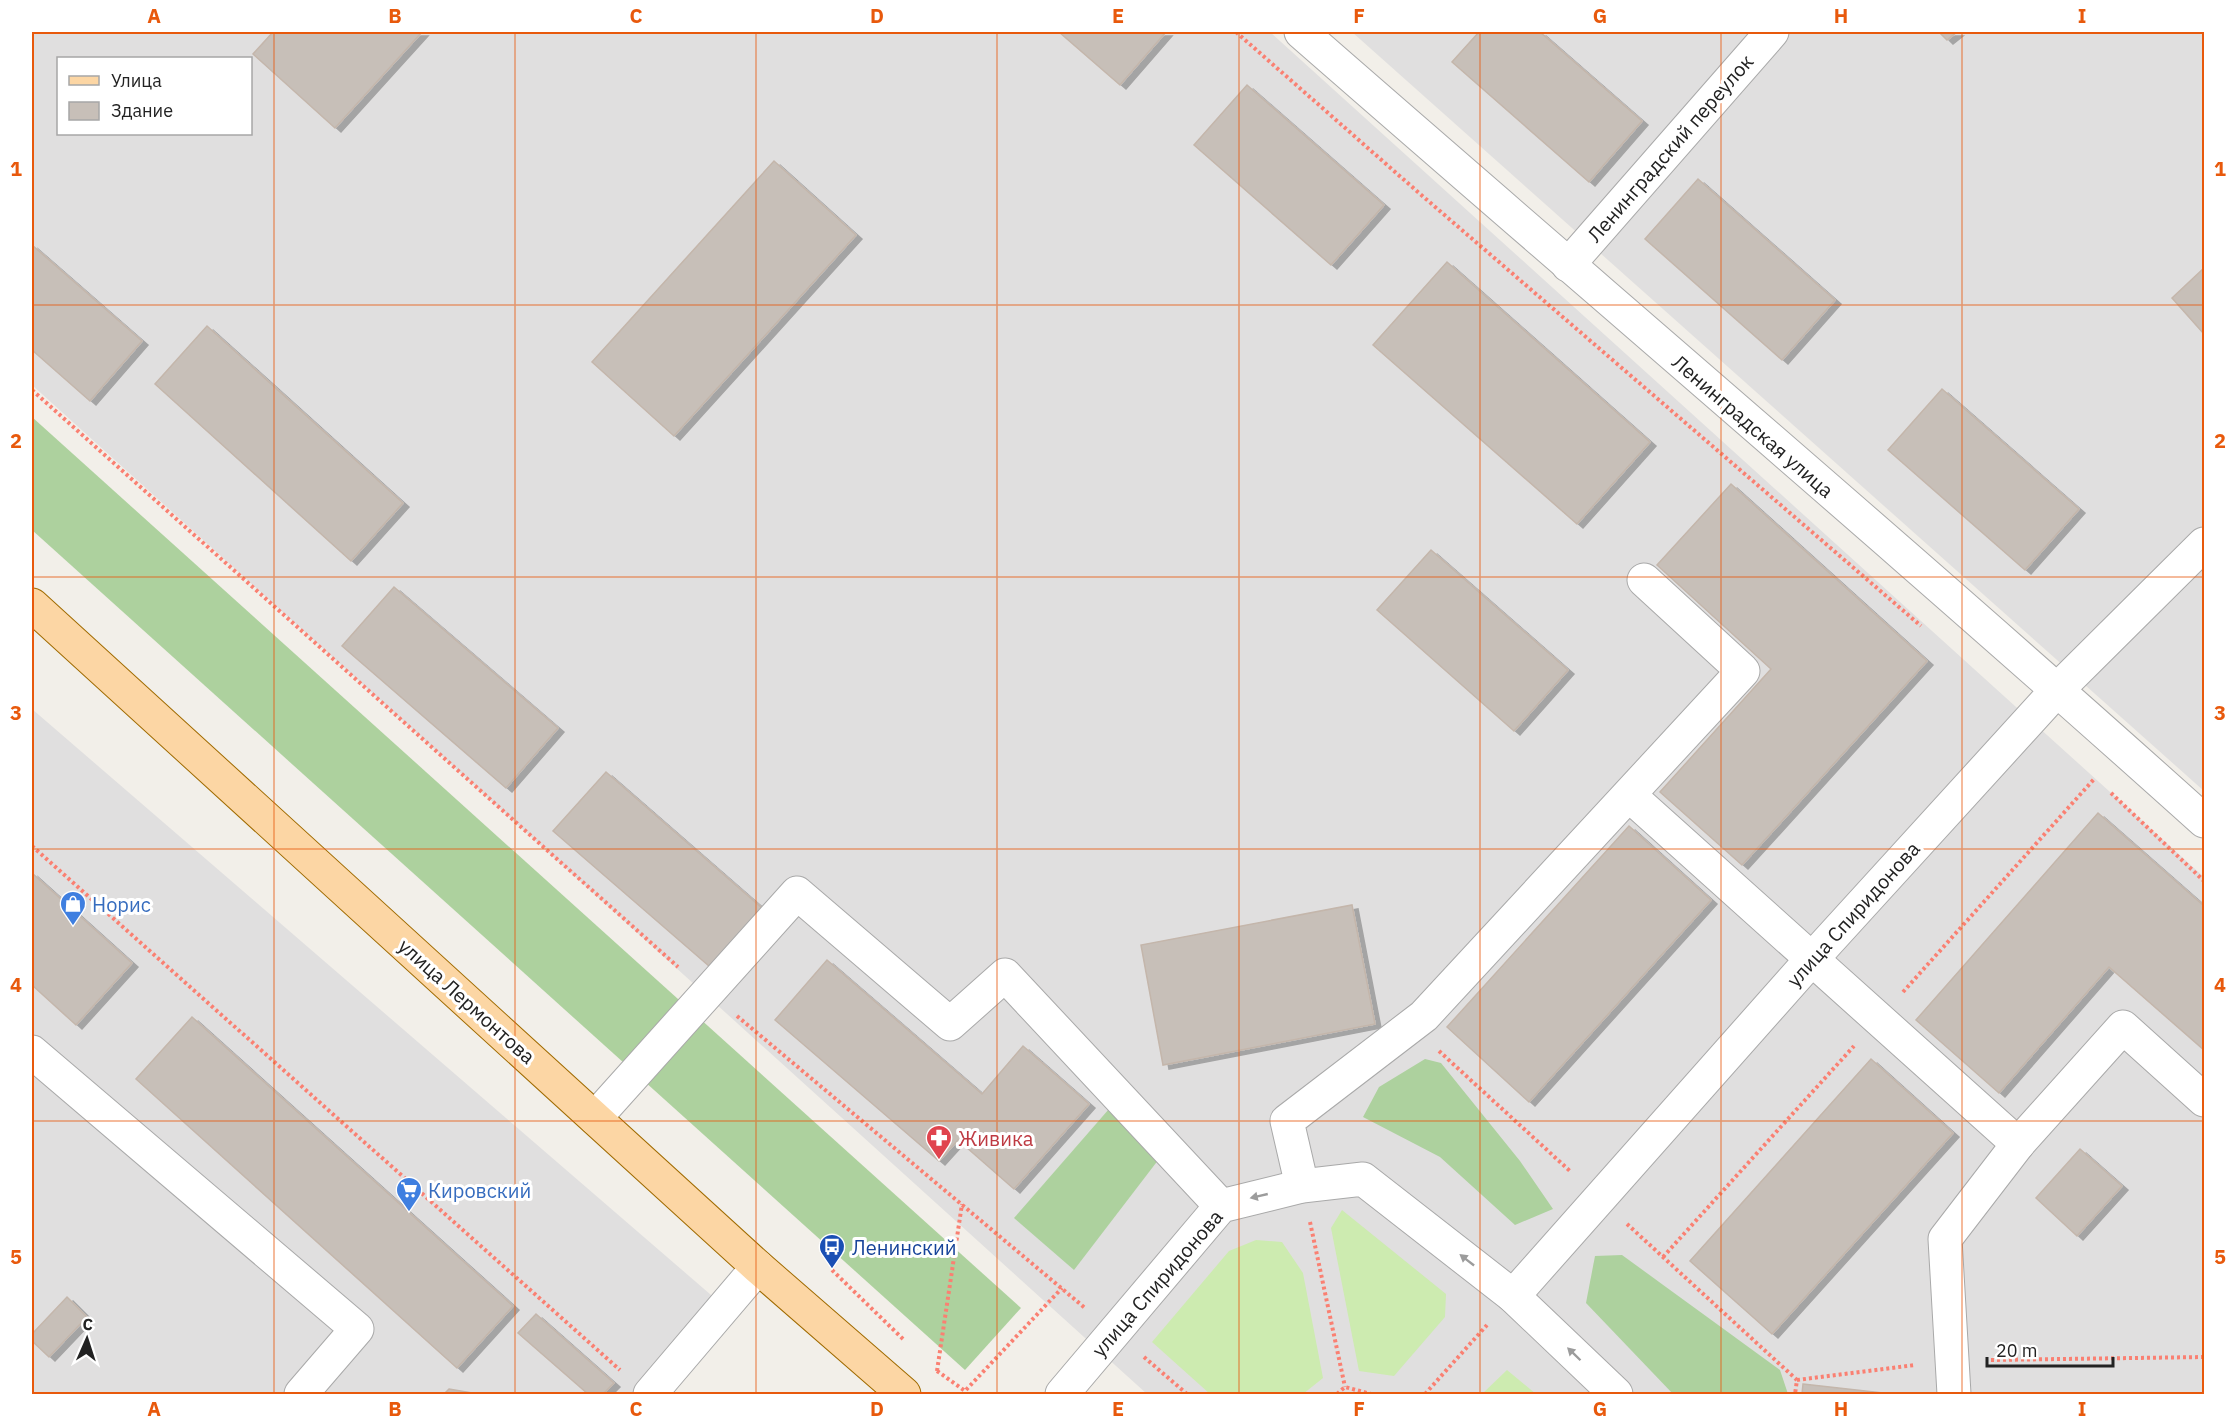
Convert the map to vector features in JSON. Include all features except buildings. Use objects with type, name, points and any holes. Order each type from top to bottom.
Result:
[{"type":"main road","name":"улица Лермонтова","points":[[32,605],[758,1267],[904,1395]]},
{"type":"street","name":"Ленинградская улица","points":[[1301,32],[2058,689],[2205,821]]},
{"type":"street","name":"Ленинградский переулок","points":[[1568,265],[1772,32]]},
{"type":"street","name":"улица Спиридонова","points":[[1513,1296],[1811,960],[2058,689],[2205,544]]},
{"type":"street","points":[[1302,1186],[1287,1121],[1424,1016],[1743,671],[1644,580]]},
{"type":"street","points":[[1629,795],[2018,1144]]},
{"type":"street","points":[[595,1118],[796,893],[950,1024],[1005,975],[1221,1206]]},
{"type":"street","points":[[1954,1395],[1945,1239],[2018,1144],[2123,1026],[2205,1100]]},
{"type":"street","points":[[32,1052],[357,1329],[301,1395]]},
{"type":"street","name":"улица Спиридонова","points":[[1062,1395],[1221,1206],[1302,1186],[1363,1179],[1513,1296],[1616,1395]]},
{"type":"street","points":[[650,1395],[758,1267]]},
{"type":"path","points":[[1236,32],[1922,627]]},
{"type":"path","points":[[32,390],[646,939],[1187,1395]]},
{"type":"path","points":[[2087,771],[2205,881]]},
{"type":"path","points":[[32,846],[622,1371]]},
{"type":"path","points":[[1302,1186],[1345,1387]]},
{"type":"path","points":[[937,1371],[962,1204]]},
{"type":"path","points":[[832,1270],[904,1340]]},
{"type":"path","points":[[929,1363],[965,1391],[1062,1288]]},
{"type":"path","points":[[1425,1395],[1513,1296]]},
{"type":"path","points":[[1797,1380],[1953,1360],[2205,1357]]},
{"type":"path","points":[[1337,1395],[1345,1387]]},
{"type":"path","points":[[1345,1387],[1371,1395]]},
{"type":"shaded area","points":[[32,32],[1270,32],[2204,877],[2204,1394],[1147,1394],[32,385]]},
{"type":"shaded area","points":[[1352,32],[2204,32],[2204,791]]},
{"type":"shaded area","points":[[32,709],[718,1301],[640,1394],[32,1394]]},
{"type":"green space","points":[[32,417],[1021,1308],[965,1370],[32,530]]},
{"type":"green space","points":[[1425,1059],[1441,1063],[1520,1161],[1553,1209],[1515,1225],[1440,1157],[1363,1117],[1379,1087]]},
{"type":"green space","points":[[1109,1109],[1159,1159],[1074,1270],[1014,1218]]},
{"type":"green space","points":[[1342,1210],[1446,1294],[1445,1317],[1394,1376],[1359,1371],[1331,1228]]},
{"type":"green space","points":[[1256,1240],[1282,1242],[1303,1273],[1323,1378],[1303,1394],[1210,1394],[1152,1342],[1229,1251]]},
{"type":"green space","points":[[1622,1255],[1780,1370],[1788,1394],[1673,1394],[1586,1303],[1595,1256]]},
{"type":"green space","points":[[1507,1370],[1536,1394],[1482,1394]]},
{"type":"place","name":"Норис","points":[[73,927]]},
{"type":"place","name":"Живика","points":[[939,1161]]},
{"type":"place","name":"Кировский","points":[[409,1213]]},
{"type":"place","name":"Ленинский","points":[[832,1270]]}]
